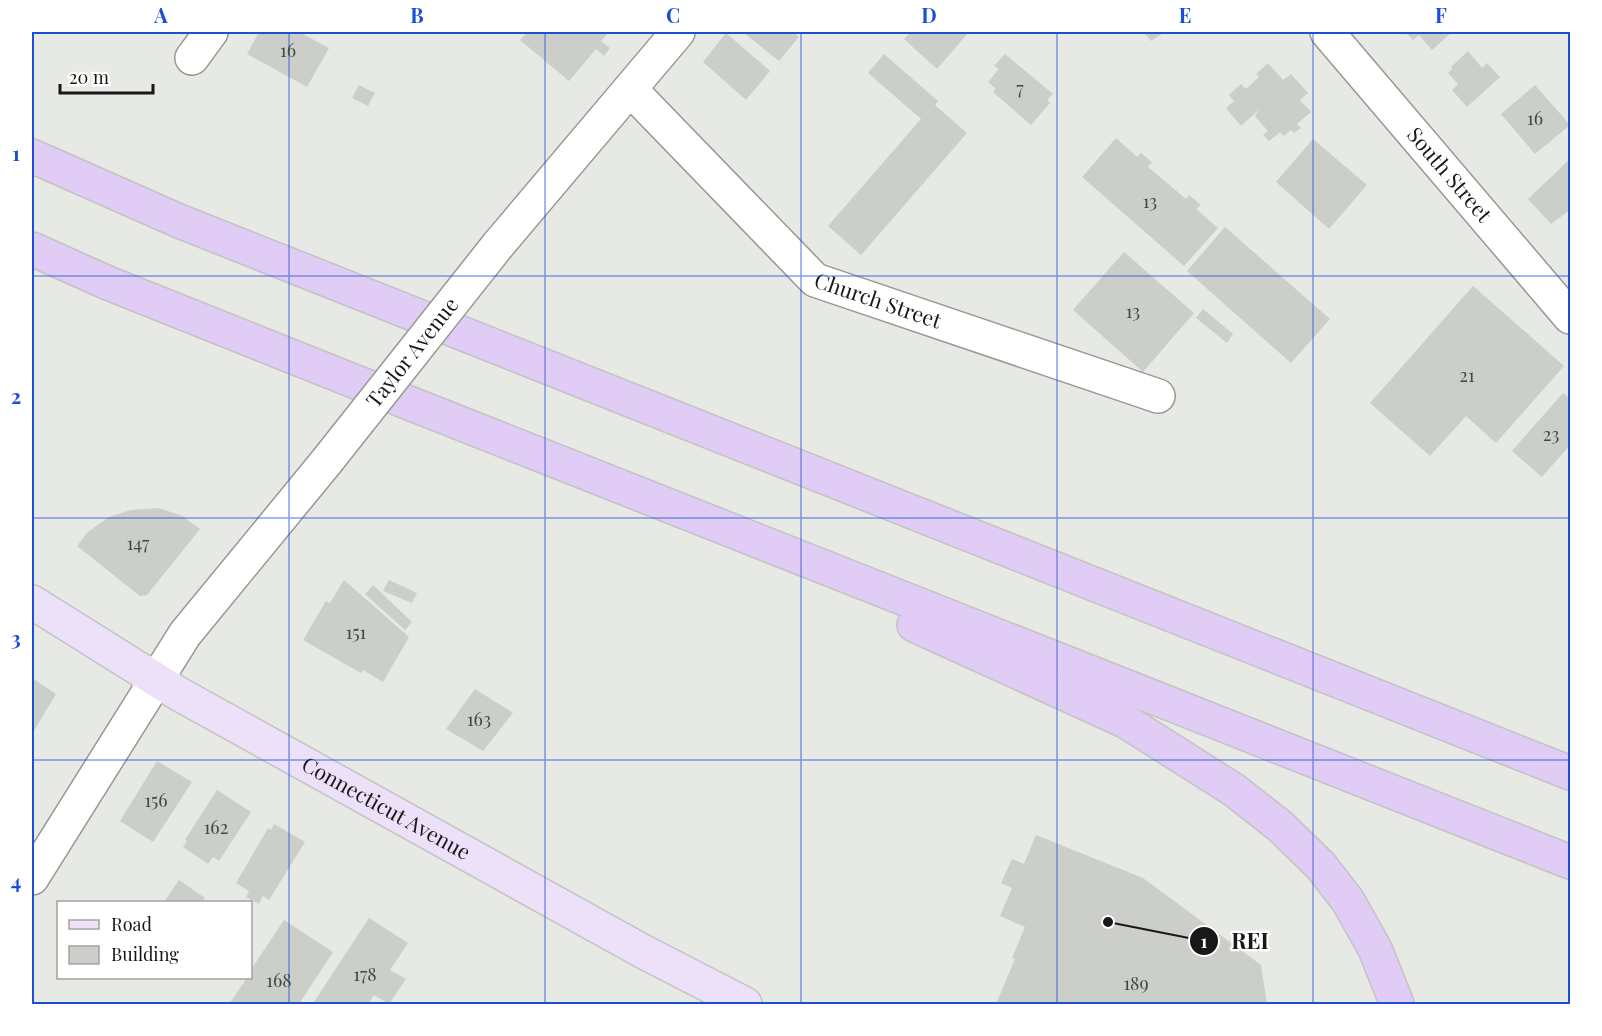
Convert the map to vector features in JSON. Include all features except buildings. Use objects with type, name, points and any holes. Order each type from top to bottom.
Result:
[{"type":"highway","points":[[32,156],[179,221],[1570,773]]},
{"type":"highway","points":[[32,249],[108,283],[1570,862]]},
{"type":"highway","points":[[525,449],[1125,721],[1234,790],[1280,826],[1321,866],[1348,901],[1375,949],[1396,1005]]},
{"type":"highway","points":[[1194,624],[1570,752]]},
{"type":"main road","name":"Connecticut Avenue","points":[[32,602],[155,678],[644,952],[745,1005]]},
{"type":"street","points":[[192,58],[211,32]]},
{"type":"street","name":"Taylor Avenue","points":[[32,878],[155,678],[185,634],[327,461],[498,245],[678,32]]},
{"type":"street","name":"South Street","points":[[1326,32],[1570,317]]},
{"type":"street","name":"Church Street","points":[[630,89],[815,280],[1158,396]]},
{"type":"place","name":"REI","points":[[1108,922]]}]
